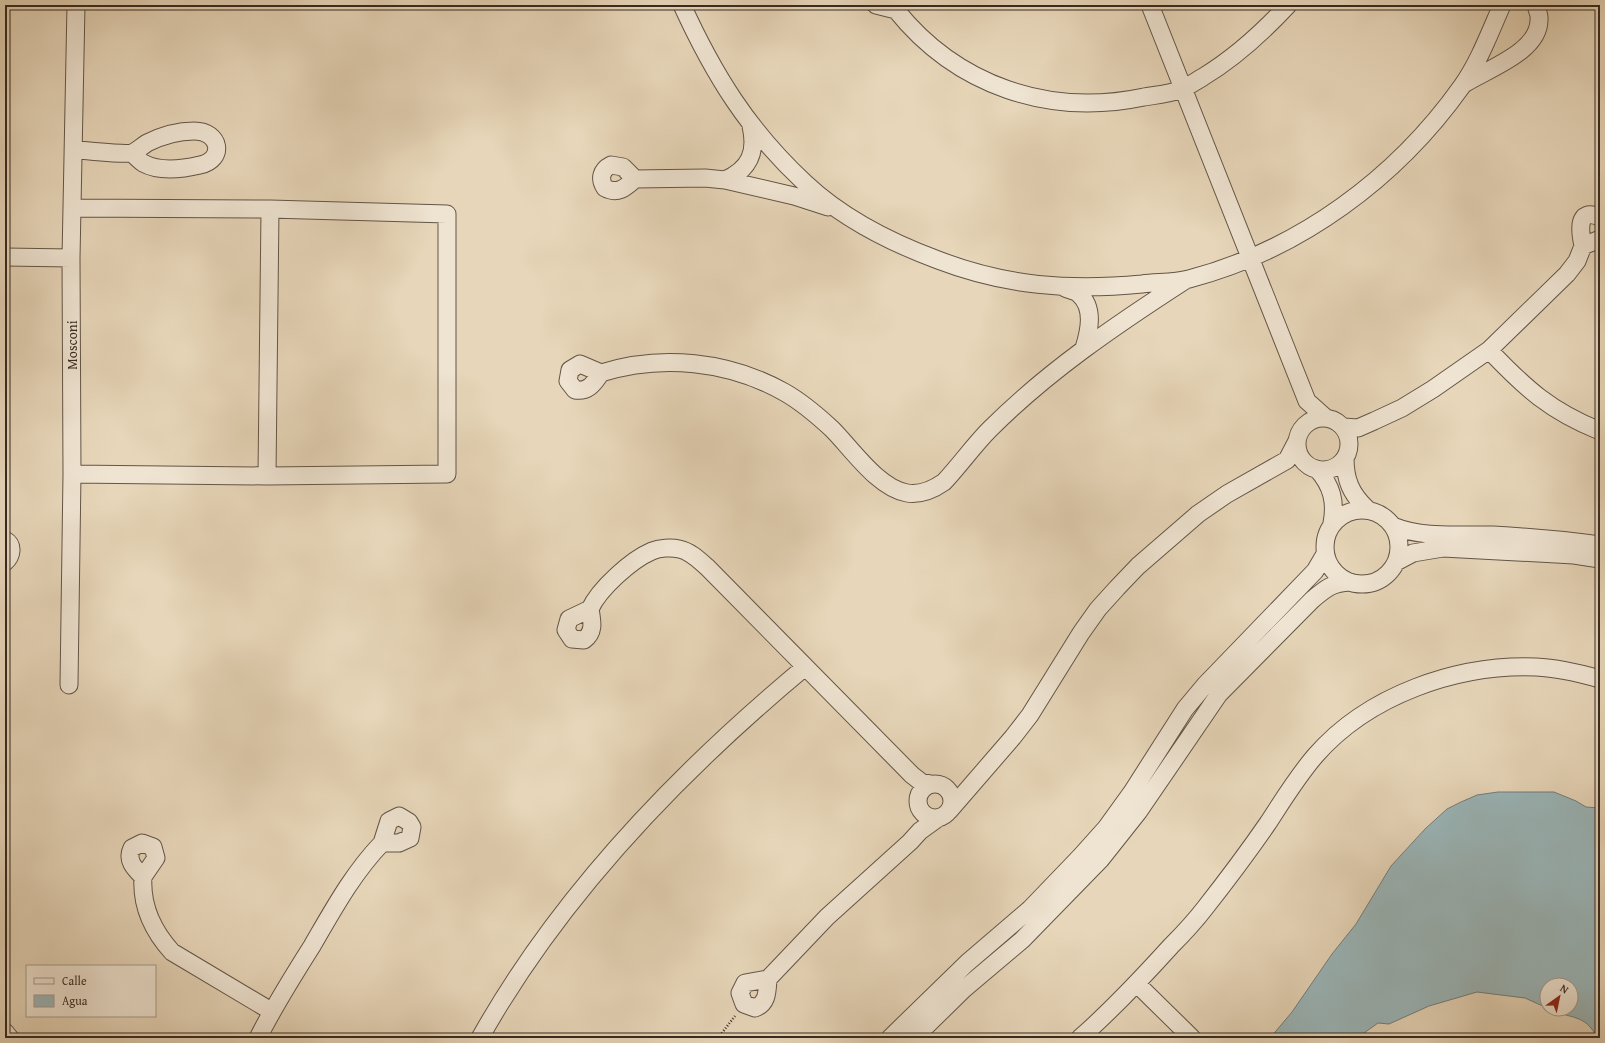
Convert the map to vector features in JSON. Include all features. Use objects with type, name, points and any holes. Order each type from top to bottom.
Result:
[{"type":"street","name":"Mosconi","points":[[69,685],[72,474],[71,258],[76,5]]},
{"type":"street","points":[[682,5],[712,67],[751,126],[806,184],[847,214],[901,246],[965,270],[1041,286],[1065,288],[1107,287],[1187,280],[1249,259],[1294,237],[1336,211],[1374,182],[1413,146],[1462,85],[1491,31],[1502,5]]},
{"type":"street","points":[[876,5],[896,7],[929,45],[956,65],[983,80],[1031,97],[1060,102],[1089,104],[1120,102],[1183,89],[1229,60],[1254,40],[1288,5]]},
{"type":"street","points":[[1150,5],[1249,259],[1307,401],[1326,418],[1350,431]]},
{"type":"street","points":[[1462,85],[1526,48],[1538,29],[1540,20],[1536,5]]},
{"type":"street","points":[[725,180],[738,174],[749,159],[752,152],[754,139],[751,126]]},
{"type":"street","points":[[74,150],[132,153]]},
{"type":"street","points":[[635,178],[725,180],[794,196],[847,214]]},
{"type":"street","points":[[72,474],[267,476],[447,474],[447,214],[270,209],[73,208]]},
{"type":"street","points":[[267,476],[270,209]]},
{"type":"street","points":[[1350,431],[1402,408],[1433,389],[1489,350],[1559,282],[1577,261],[1583,246],[1580,224],[1588,215],[1593,214],[1600,217]]},
{"type":"street","points":[[1583,246],[1600,239]]},
{"type":"street","points":[[5,257],[71,258]]},
{"type":"street","points":[[601,373],[614,369],[660,362],[688,363],[742,373],[785,393],[830,427],[882,481],[893,488],[907,493],[918,493],[936,488],[944,482],[989,430],[1047,377],[1084,348],[1187,280]]},
{"type":"street","points":[[1065,288],[1080,294],[1089,315],[1090,329],[1084,348]]},
{"type":"street","points":[[1489,350],[1525,387],[1542,401],[1563,415],[1600,431]]},
{"type":"street","points":[[1307,401],[1301,434],[1301,457],[1312,466],[1331,488],[1334,512],[1332,523],[1327,533],[1325,554],[1334,571],[1350,582]]},
{"type":"street","points":[[744,1004],[755,1008],[764,1002],[767,996],[768,979],[827,917],[910,842],[920,831],[943,814],[978,777],[1030,715],[1070,650],[1098,609],[1138,566],[1198,514],[1227,494],[1287,460],[1310,421],[1326,418]]},
{"type":"street","points":[[914,1038],[964,989],[1022,940],[1101,859],[1140,811],[1185,742],[1229,682],[1327,587],[1337,582],[1361,584],[1372,583],[1382,578],[1390,571],[1396,562],[1399,550],[1398,537],[1393,526],[1386,518],[1367,509],[1356,499],[1349,487],[1345,473],[1345,458],[1349,446],[1350,431]]},
{"type":"street","points":[[1287,460],[1312,466],[1333,468],[1345,458]]},
{"type":"street","points":[[1332,523],[1342,515],[1354,510],[1367,509]]},
{"type":"street","points":[[1393,526],[1415,533],[1536,538],[1566,540],[1600,545]]},
{"type":"street","points":[[5,540],[11,546],[12,552],[10,558],[5,562]]},
{"type":"street","points":[[590,609],[593,602],[604,589],[632,563],[652,551],[665,548],[679,548],[694,555],[912,775],[921,782],[928,792],[920,831]]},
{"type":"street","points":[[1396,562],[1413,553],[1443,548],[1574,555],[1600,559]]},
{"type":"street","points":[[890,1038],[967,963],[1030,908],[1095,840],[1132,792],[1186,709],[1205,685],[1315,571],[1325,554]]},
{"type":"street","points":[[480,1038],[527,962],[593,875],[667,793],[754,710],[805,667]]},
{"type":"street","points":[[1080,1038],[1137,984],[1204,909],[1267,824],[1295,780],[1316,755],[1336,736],[1358,720],[1386,701],[1423,684],[1465,674],[1503,668],[1536,667],[1567,670],[1600,679]]},
{"type":"street","points":[[928,792],[957,785],[978,777]]},
{"type":"street","points":[[948,790],[952,800],[943,814],[928,817],[923,814],[928,792],[948,790]]},
{"type":"street","points":[[258,1038],[271,1011],[359,869],[382,843]]},
{"type":"street","points":[[143,877],[142,890],[146,910],[160,939],[172,952],[271,1011]]},
{"type":"street","points":[[1137,984],[1192,1038]]},
{"type":"street","points":[[5,1032],[10,1038]]},
{"type":"path","points":[[718,1038],[744,1004]]},
{"type":"water","points":[[1498,792],[1554,792],[1586,807],[1600,808],[1600,1038],[1597,1038],[1588,1024],[1573,1017],[1579,1017],[1579,977],[1539,977],[1539,1004],[1525,998],[1477,992],[1429,1006],[1389,1024],[1378,1023],[1357,1038],[1270,1038],[1292,1012],[1332,954],[1356,924],[1391,866],[1425,829],[1447,809],[1477,795]]}]
